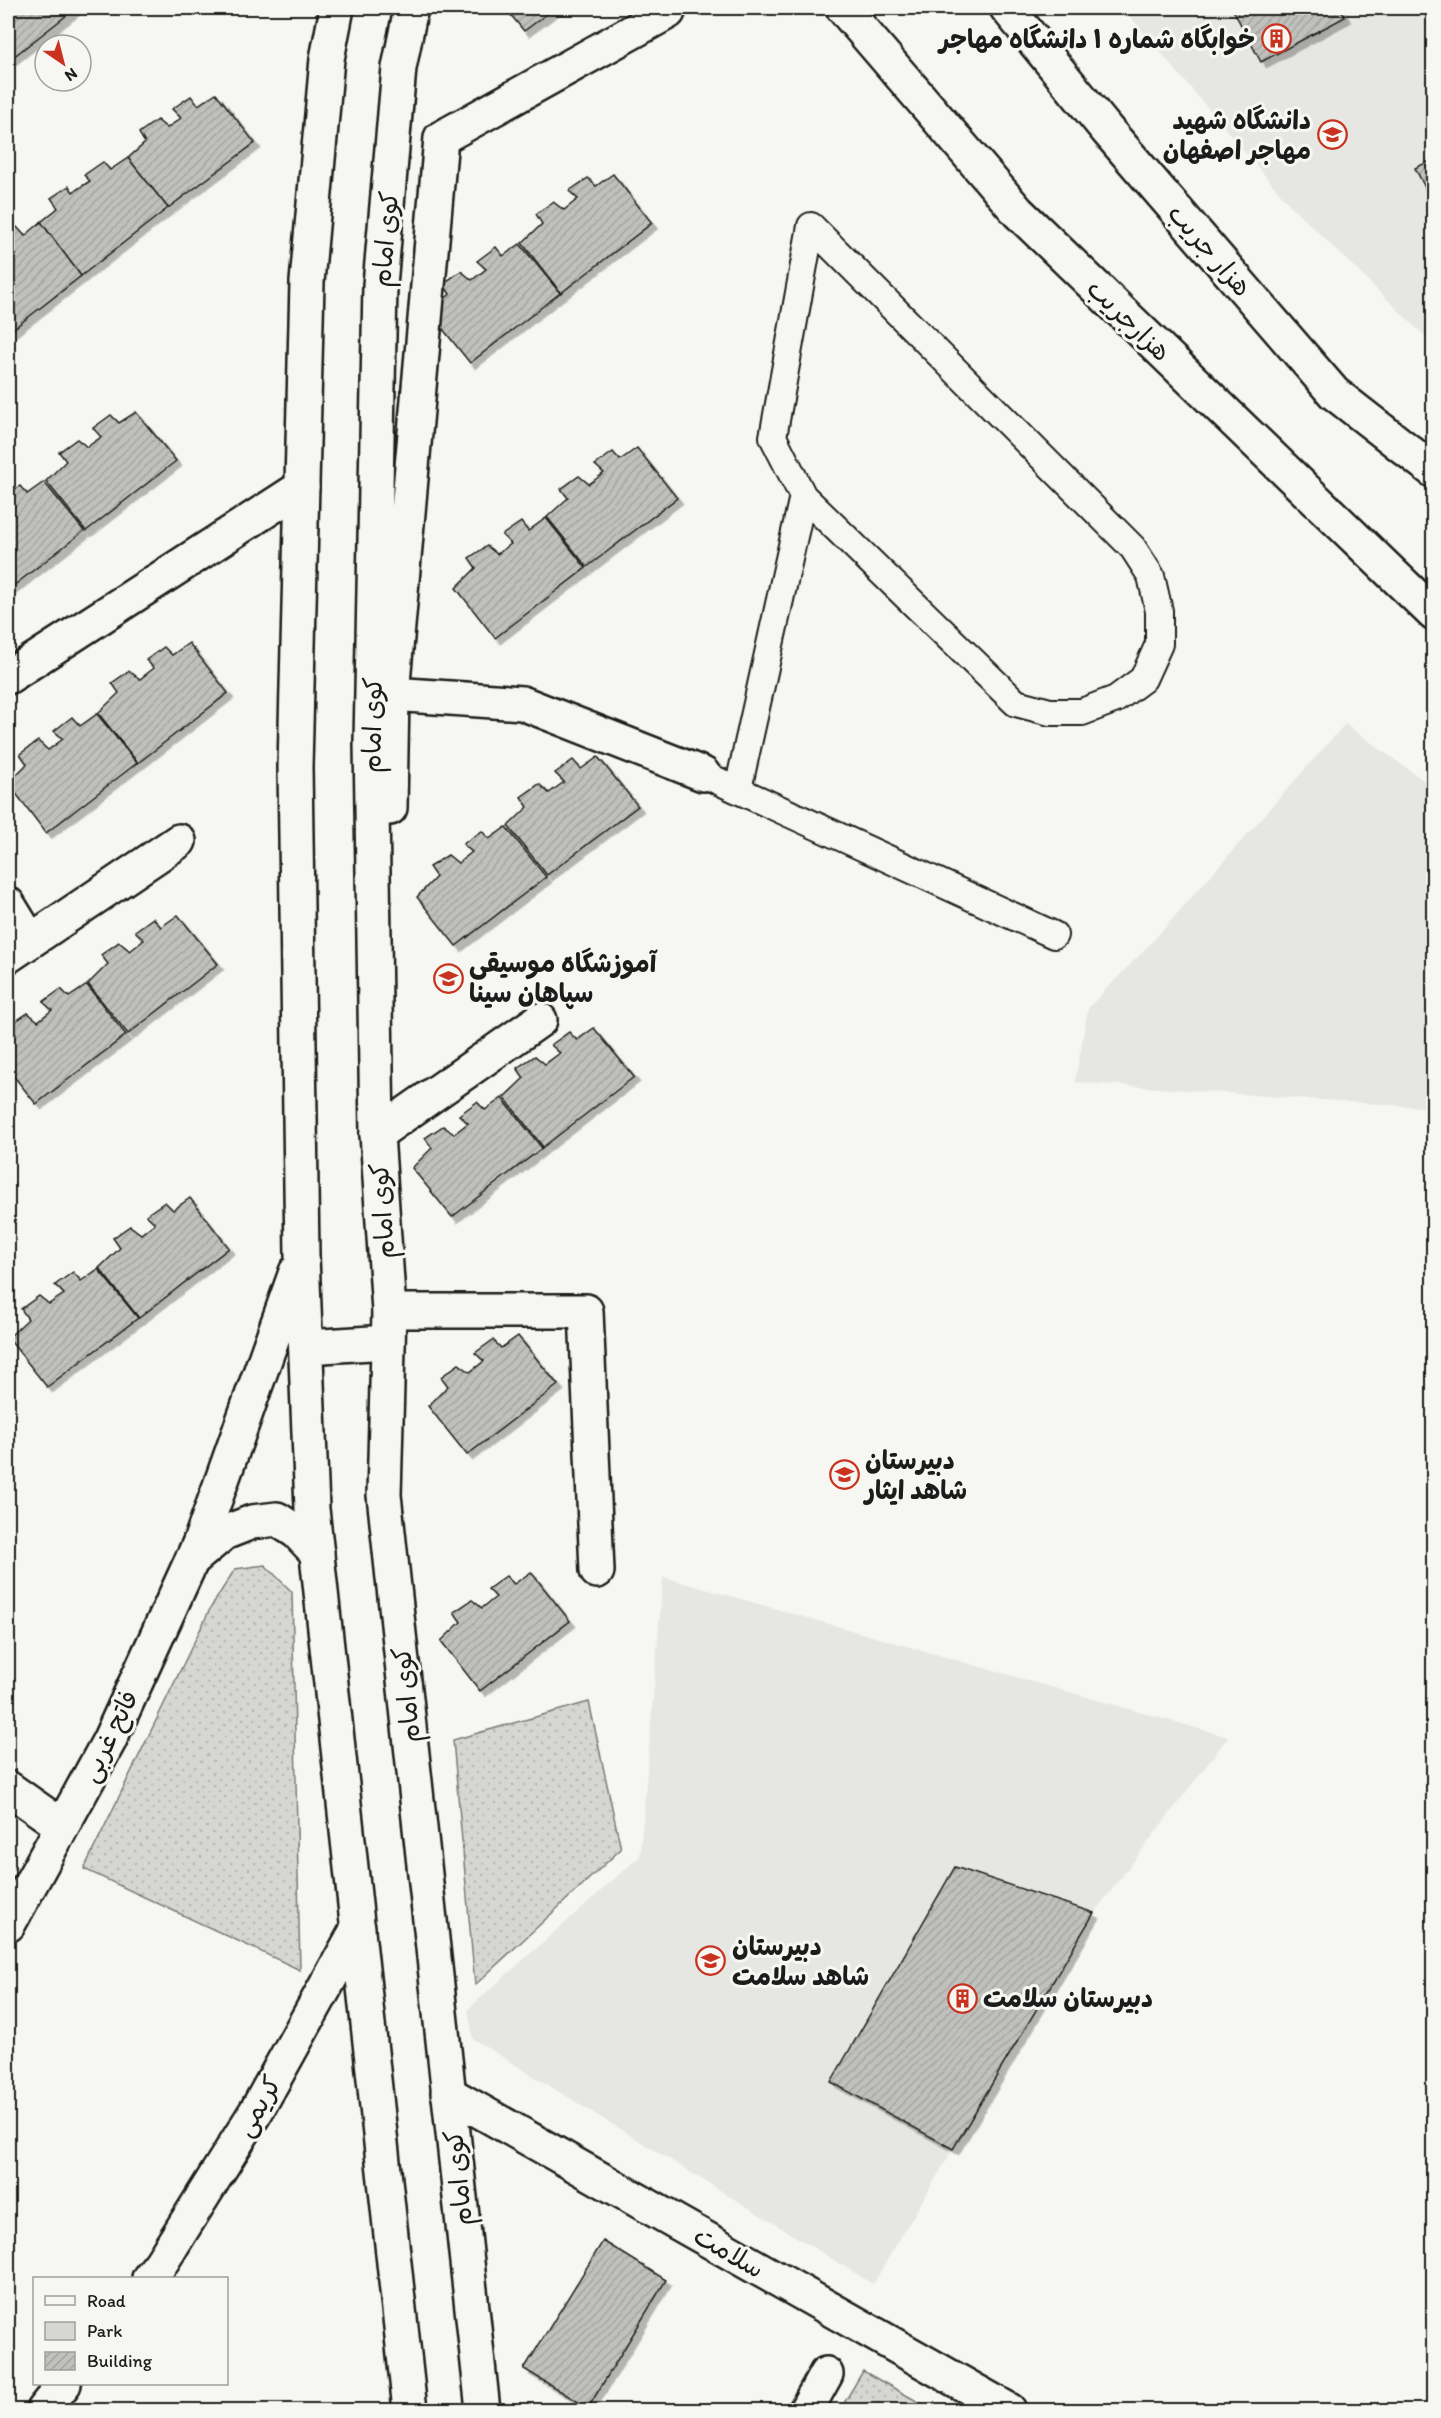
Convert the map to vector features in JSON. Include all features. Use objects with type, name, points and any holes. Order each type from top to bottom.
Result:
[{"type":"street","points":[[337,8],[327,58],[308,282],[302,487],[295,767],[302,1256],[312,1509],[410,2410]]},
{"type":"street","name":"کوی امام","points":[[411,8],[399,69],[380,285],[371,742],[377,1134],[389,1327],[384,1495],[483,2410]]},
{"type":"street","points":[[390,808],[392,694],[441,138],[668,12],[665,8]]},
{"type":"street","name":"هزارجریب","points":[[843,8],[1018,212],[1434,614]]},
{"type":"street","name":"هزار جریب","points":[[1007,8],[1107,130],[1334,393],[1434,471]]},
{"type":"street","points":[[8,677],[302,487]]},
{"type":"street","points":[[371,742],[392,694]]},
{"type":"street","points":[[392,694],[522,703],[703,774]]},
{"type":"street","points":[[8,904],[19,948],[179,841]]},
{"type":"street","points":[[377,1134],[540,1020]]},
{"type":"street","name":"فاتح غربی","points":[[8,1925],[109,1741],[195,1551],[302,1256]]},
{"type":"street","points":[[306,1347],[389,1327],[586,1311],[597,1570]]},
{"type":"street","points":[[195,1551],[224,1533],[252,1522],[277,1519],[297,1532],[317,1553]]},
{"type":"street","points":[[8,1788],[62,1826]]},
{"type":"street","name":"کریمی","points":[[150,2277],[161,2263],[258,2108],[358,1928]]},
{"type":"street","name":"سلامت","points":[[448,2093],[1009,2410]]},
{"type":"street","points":[[806,2410],[826,2374]]},
{"type":"street","points":[[43,2410],[63,2385]]},
{"type":"lane","points":[[738,789],[803,496],[773,437],[811,226],[1133,548],[1151,576],[1160,611],[1159,644],[1143,679],[1116,699],[1082,712],[1050,712],[1016,703],[803,496]]},
{"type":"lane","points":[[703,774],[1054,935]]},
{"type":"shaded area","name":"دانشگاه شهید مهاجر اصفهان","points":[[1123,8],[1433,8],[1433,344],[1289,204]]},
{"type":"shaded area","points":[[1345,724],[1433,787],[1433,1108],[1075,1082],[1088,1008],[1151,943]]},
{"type":"shaded area","name":"دبیرستان شاهد سلامت","points":[[663,1577],[1228,1737],[1094,1913],[955,1868],[831,2081],[953,2149],[873,2284],[473,2039],[468,2009],[640,1856]]},
{"type":"green space","points":[[265,1565],[292,1592],[300,1970],[84,1869],[211,1607],[235,1569]]},
{"type":"green space","points":[[589,1702],[621,1849],[475,1985],[453,1740]]},
{"type":"green space","points":[[863,2371],[933,2410],[840,2410]]},
{"type":"building","points":[[8,8],[76,8],[44,33],[33,33],[33,42],[8,61]]},
{"type":"building","points":[[505,8],[555,8],[524,31]]},
{"type":"building","name":"خوابگاه شماره ۱ دانشگاه مهاجر","points":[[1232,8],[1340,8],[1345,17],[1261,62]]},
{"type":"building","points":[[216,93],[255,143],[168,208],[128,158],[145,143],[139,133],[157,120],[167,128],[181,118],[172,109],[191,96],[198,105]]},
{"type":"building","points":[[128,158],[168,208],[81,276],[41,222],[58,208],[51,198],[69,186],[73,192],[90,181],[84,175],[103,162],[110,170]]},
{"type":"building","points":[[1434,159],[1434,205],[1415,168]]},
{"type":"building","points":[[613,174],[652,223],[561,293],[522,243],[542,224],[536,214],[553,202],[564,210],[578,199],[569,191],[588,178],[596,186]]},
{"type":"building","points":[[41,222],[81,276],[8,333],[8,234],[17,227],[25,236]]},
{"type":"building","points":[[520,244],[560,293],[470,363],[430,313],[450,294],[443,284],[461,271],[472,280],[486,269],[477,261],[496,247],[503,256]]},
{"type":"building","points":[[136,412],[176,461],[86,531],[46,481],[66,461],[59,452],[77,439],[87,447],[101,437],[93,428],[111,415],[119,423]]},
{"type":"building","points":[[637,448],[677,498],[587,567],[547,517],[568,498],[561,489],[579,476],[589,484],[604,473],[595,465],[613,452],[620,460]]},
{"type":"building","points":[[44,482],[84,531],[8,590],[8,509],[10,507],[8,494],[20,486],[27,494]]},
{"type":"building","points":[[546,518],[586,568],[495,638],[456,588],[476,568],[469,558],[487,546],[497,554],[511,544],[502,535],[521,522],[528,531]]},
{"type":"building","points":[[189,643],[228,693],[138,763],[98,713],[119,693],[112,683],[129,671],[140,679],[154,668],[146,660],[164,647],[172,655]]},
{"type":"building","points":[[97,714],[137,763],[46,833],[8,783],[27,764],[20,754],[38,741],[48,750],[63,739],[54,731],[72,717],[80,726]]},
{"type":"building","points":[[598,757],[638,806],[547,875],[508,826],[528,807],[521,797],[539,784],[549,793],[564,782],[555,773],[573,760],[581,769]]},
{"type":"building","points":[[506,827],[546,877],[456,946],[417,897],[436,877],[429,867],[448,855],[458,863],[472,852],[463,844],[482,831],[489,839]]},
{"type":"building","points":[[178,915],[218,964],[128,1034],[88,984],[108,964],[101,955],[119,942],[130,951],[144,940],[135,931],[153,918],[161,927]]},
{"type":"building","points":[[87,985],[126,1035],[36,1104],[8,1069],[8,1044],[16,1035],[10,1025],[28,1013],[38,1021],[52,1010],[43,1002],[61,989],[69,997]]},
{"type":"building","points":[[594,1028],[634,1077],[543,1147],[504,1097],[524,1078],[517,1068],[535,1056],[545,1064],[560,1053],[551,1045],[569,1032],[577,1040]]},
{"type":"building","points":[[502,1098],[542,1148],[452,1217],[412,1168],[432,1148],[425,1138],[443,1126],[454,1134],[468,1123],[459,1115],[477,1102],[485,1110]]},
{"type":"building","points":[[190,1198],[229,1248],[139,1318],[99,1268],[120,1248],[113,1238],[130,1226],[141,1234],[155,1223],[146,1215],[165,1202],[173,1210]]},
{"type":"building","points":[[98,1269],[138,1318],[47,1387],[8,1338],[28,1319],[21,1309],[39,1296],[49,1304],[64,1294],[55,1285],[73,1272],[81,1281]]},
{"type":"building","points":[[518,1336],[558,1385],[467,1455],[428,1406],[448,1386],[441,1377],[459,1364],[470,1372],[484,1361],[475,1353],[493,1340],[501,1348]]},
{"type":"building","points":[[531,1572],[570,1621],[480,1691],[441,1641],[461,1622],[454,1612],[472,1600],[482,1608],[496,1597],[488,1589],[506,1576],[514,1584]]},
{"type":"building","name":"دبیرستان سلامت","points":[[955,1867],[1094,1913],[953,2149],[831,2082]]},
{"type":"building","points":[[603,2241],[666,2280],[588,2408],[524,2369]]},
{"type":"place","name":"خوابگاه شماره ۱ دانشگاه مهاجر","points":[[1276,39]]},
{"type":"place","name":"دانشگاه شهید مهاجر اصفهان","points":[[1332,135]]},
{"type":"place","name":"آموزشگاه موسیقی سپاهان سینا","points":[[448,978]]},
{"type":"place","name":"دبیرستان شاهد ایثار","points":[[844,1475]]},
{"type":"place","name":"دبیرستان شاهد سلامت","points":[[711,1961]]},
{"type":"place","name":"دبیرستان سلامت","points":[[962,1998]]}]
